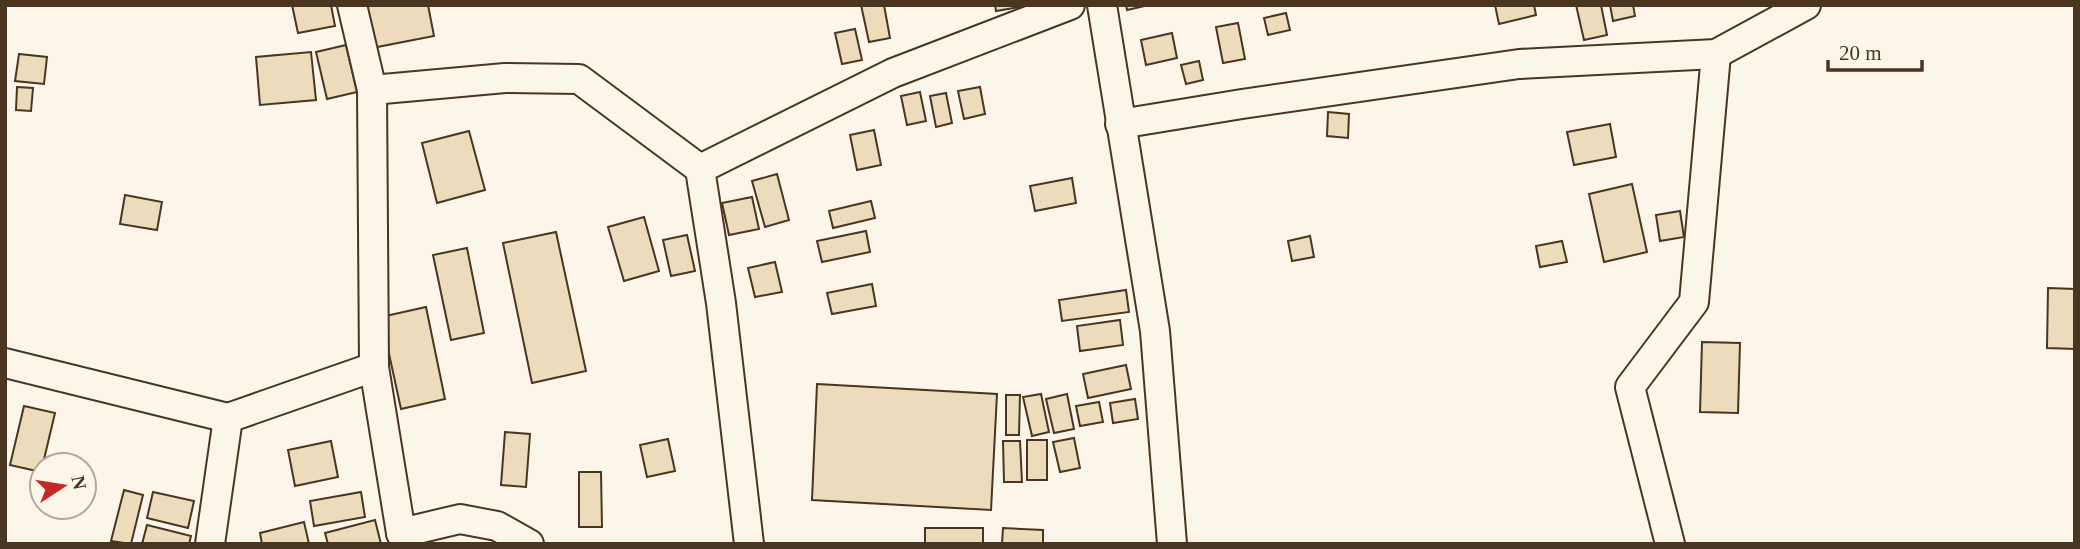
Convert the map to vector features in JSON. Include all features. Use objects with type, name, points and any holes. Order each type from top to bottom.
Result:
[{"type":"street","points":[[352,5],[372,90],[374,367],[403,538],[460,519],[497,526],[529,544]]},
{"type":"street","points":[[700,169],[893,73],[1070,5]]},
{"type":"street","points":[[1102,5],[1156,331],[1172,544]]},
{"type":"street","points":[[1120,124],[1519,64],[1716,54],[1805,5]]},
{"type":"street","points":[[1670,544],[1630,387],[1694,302],[1716,54]]},
{"type":"street","points":[[372,90],[505,78],[579,79],[700,169],[721,303],[750,544]]},
{"type":"street","points":[[5,363],[228,418],[374,367]]},
{"type":"street","points":[[210,544],[228,418]]},
{"type":"building","points":[[292,5],[331,5],[335,26],[298,33]]},
{"type":"building","points":[[364,5],[428,5],[434,36],[372,48]]},
{"type":"building","points":[[861,5],[884,5],[890,38],[869,42]]},
{"type":"building","points":[[995,5],[1020,5],[1020,7],[996,11]]},
{"type":"building","points":[[1126,5],[1149,5],[1127,10]]},
{"type":"building","points":[[1495,5],[1534,5],[1536,15],[1499,24]]},
{"type":"building","points":[[1576,5],[1601,5],[1607,35],[1584,40]]},
{"type":"building","points":[[1610,5],[1633,5],[1635,16],[1613,21]]},
{"type":"building","points":[[1286,13],[1290,30],[1268,35],[1264,18]]},
{"type":"building","points":[[1238,23],[1245,59],[1223,63],[1216,27]]},
{"type":"building","points":[[855,29],[862,60],[842,64],[835,33]]},
{"type":"building","points":[[1172,33],[1177,58],[1146,65],[1141,40]]},
{"type":"building","points":[[346,45],[357,92],[327,99],[316,52]]},
{"type":"building","points":[[311,52],[316,100],[260,105],[256,57]]},
{"type":"building","points":[[19,54],[47,57],[44,84],[15,81]]},
{"type":"building","points":[[1199,61],[1203,80],[1186,84],[1181,65]]},
{"type":"building","points":[[17,87],[33,88],[31,111],[16,110]]},
{"type":"building","points":[[980,87],[985,114],[964,119],[958,91]]},
{"type":"building","points":[[920,92],[926,121],[907,125],[901,96]]},
{"type":"building","points":[[946,93],[952,123],[936,127],[930,96]]},
{"type":"building","points":[[1328,112],[1349,114],[1348,138],[1327,136]]},
{"type":"building","points":[[1610,124],[1616,157],[1574,165],[1567,132]]},
{"type":"building","points":[[874,130],[881,165],[857,170],[850,135]]},
{"type":"building","points":[[469,131],[485,190],[437,203],[422,143]]},
{"type":"building","points":[[777,174],[789,220],[765,227],[752,181]]},
{"type":"building","points":[[1072,178],[1076,203],[1035,211],[1030,186]]},
{"type":"building","points":[[1632,184],[1647,252],[1604,262],[1589,194]]},
{"type":"building","points":[[125,195],[162,202],[157,230],[120,224]]},
{"type":"building","points":[[752,197],[759,229],[729,235],[722,203]]},
{"type":"building","points":[[871,201],[875,218],[833,228],[829,211]]},
{"type":"building","points":[[1680,211],[1684,237],[1660,241],[1656,215]]},
{"type":"building","points":[[644,217],[659,271],[624,281],[608,227]]},
{"type":"building","points":[[866,231],[870,252],[822,262],[817,241]]},
{"type":"building","points":[[556,232],[586,371],[532,383],[503,243]]},
{"type":"building","points":[[687,235],[695,271],[671,276],[663,240]]},
{"type":"building","points":[[1310,236],[1314,257],[1292,261],[1288,241]]},
{"type":"building","points":[[1562,241],[1567,262],[1540,267],[1536,246]]},
{"type":"building","points":[[467,248],[484,333],[451,340],[433,255]]},
{"type":"building","points":[[775,262],[782,292],[755,297],[748,268]]},
{"type":"building","points":[[872,284],[876,306],[832,314],[827,293]]},
{"type":"building","points":[[2048,288],[2075,289],[2075,349],[2047,348]]},
{"type":"building","points":[[1126,290],[1129,312],[1062,321],[1059,300]]},
{"type":"building","points":[[426,307],[445,399],[401,409],[381,317]]},
{"type":"building","points":[[1120,320],[1123,345],[1080,351],[1077,326]]},
{"type":"building","points":[[1702,342],[1740,343],[1738,413],[1700,412]]},
{"type":"building","points":[[1126,365],[1131,389],[1088,398],[1083,374]]},
{"type":"building","points":[[817,384],[997,394],[991,510],[812,500]]},
{"type":"building","points":[[1041,394],[1049,432],[1032,436],[1023,397]]},
{"type":"building","points":[[1067,394],[1074,429],[1054,433],[1046,399]]},
{"type":"building","points":[[1006,395],[1020,395],[1019,435],[1006,435]]},
{"type":"building","points":[[1135,399],[1138,419],[1113,423],[1110,403]]},
{"type":"building","points":[[1099,402],[1103,422],[1080,426],[1076,406]]},
{"type":"building","points":[[24,406],[55,413],[46,451],[28,451],[28,469],[10,465]]},
{"type":"building","points":[[505,432],[530,434],[526,487],[501,485]]},
{"type":"building","points":[[1074,438],[1080,468],[1060,472],[1053,442]]},
{"type":"building","points":[[668,439],[675,471],[647,477],[640,445]]},
{"type":"building","points":[[1027,440],[1047,440],[1047,480],[1027,480]]},
{"type":"building","points":[[331,441],[338,477],[295,486],[288,450]]},
{"type":"building","points":[[1003,441],[1020,441],[1022,482],[1004,482]]},
{"type":"building","points":[[579,472],[601,472],[602,527],[579,527]]},
{"type":"building","points":[[124,490],[143,495],[131,544],[111,541]]},
{"type":"building","points":[[153,492],[194,501],[188,528],[147,518]]},
{"type":"building","points":[[361,492],[365,517],[314,526],[310,501]]},
{"type":"building","points":[[375,520],[381,544],[328,544],[325,533]]},
{"type":"building","points":[[304,522],[309,544],[262,544],[260,533]]},
{"type":"building","points":[[147,525],[191,536],[189,544],[142,544]]},
{"type":"building","points":[[925,528],[983,528],[983,544],[925,544]]},
{"type":"building","points":[[1003,528],[1043,530],[1043,544],[1002,544]]}]
